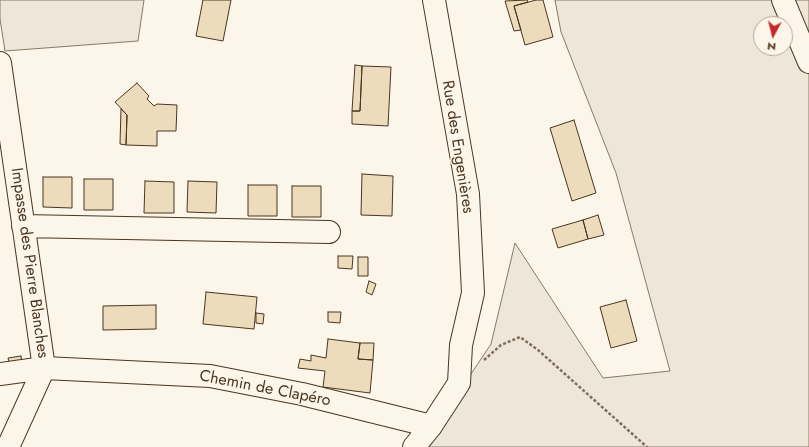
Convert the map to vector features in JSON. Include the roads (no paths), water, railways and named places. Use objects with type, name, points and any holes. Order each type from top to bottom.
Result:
[{"type":"street","name":"Rue des Engenières","points":[[431,426],[459,383],[461,345],[473,293],[468,194],[434,0]]},
{"type":"street","points":[[783,0],[809,62]]},
{"type":"street","name":"Impasse des Pierre Blanches","points":[[0,63],[44,368]]},
{"type":"street","points":[[23,226],[330,232]]},
{"type":"street","points":[[8,447],[44,368]]},
{"type":"street","name":"Chemin de Clapéro","points":[[0,374],[44,368],[210,376],[302,394],[431,426]]},
{"type":"street","points":[[414,447],[431,426]]}]
